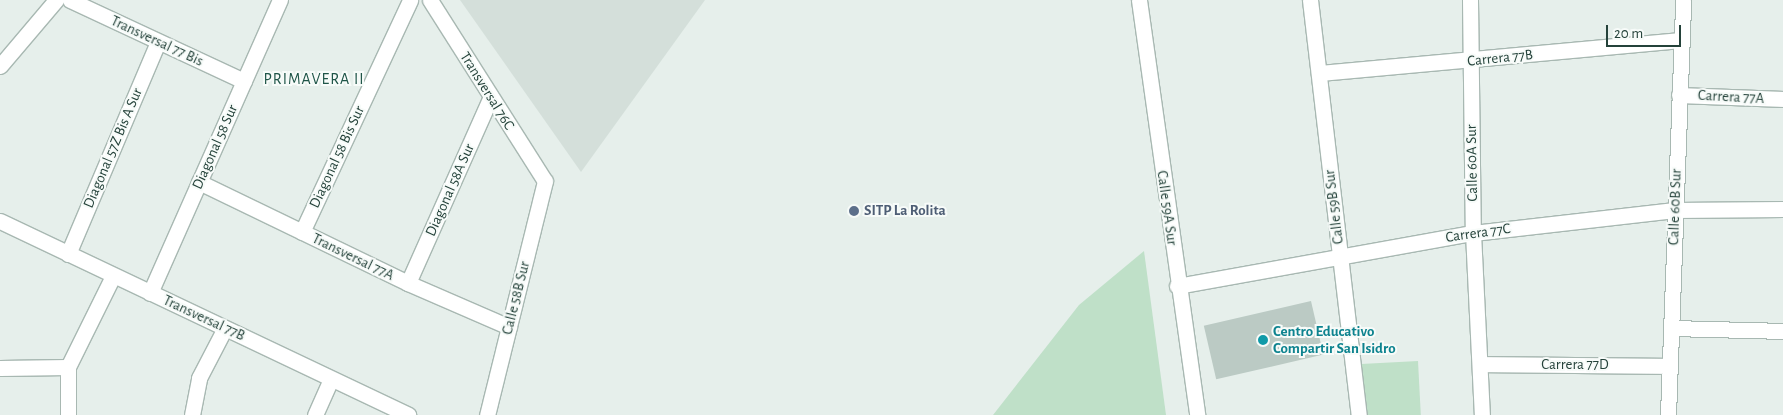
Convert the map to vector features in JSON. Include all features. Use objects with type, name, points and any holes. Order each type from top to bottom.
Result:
[{"type":"street","points":[[0,66],[56,0]]},
{"type":"street","name":"Transversal 77 Bis","points":[[70,0],[244,81]]},
{"type":"street","name":"Diagonal 58 Sur","points":[[150,293],[280,0]]},
{"type":"street","name":"Diagonal 58 Bis Sur","points":[[302,232],[410,0]]},
{"type":"street","name":"Transversal 76C","points":[[430,0],[544,181]]},
{"type":"street","name":"Calle 59A Sur","points":[[1139,0],[1177,286],[1197,415]]},
{"type":"street","name":"Calle 59B Sur","points":[[1310,0],[1359,415]]},
{"type":"street","name":"Calle 60A Sur","points":[[1470,0],[1474,233],[1482,415]]},
{"type":"street","name":"Calle 60B Sur","points":[[1668,415],[1683,0]]},
{"type":"street","name":"Carrera 77B","points":[[1319,73],[1471,61],[1682,40]]},
{"type":"street","name":"Diagonal 57Z Bis A Sur","points":[[68,254],[158,42]]},
{"type":"street","name":"Carrera 77A","points":[[1680,95],[1783,99]]},
{"type":"street","name":"Diagonal 58A Sur","points":[[408,283],[491,97]]},
{"type":"street","name":"Calle 58B Sur","points":[[488,415],[544,181]]},
{"type":"street","name":"Transversal 77A","points":[[199,182],[408,283],[509,327]]},
{"type":"street","name":"Carrera 77C","points":[[1177,286],[1474,233],[1675,210],[1783,209]]},
{"type":"street","name":"Transversal 77B","points":[[0,221],[408,415]]},
{"type":"street","points":[[68,415],[68,367],[113,276]]},
{"type":"street","points":[[192,415],[199,378],[225,328]]},
{"type":"street","points":[[1671,328],[1783,331]]},
{"type":"street","name":"Carrera 77D","points":[[1480,364],[1669,366]]},
{"type":"street","points":[[0,368],[68,367]]},
{"type":"street","points":[[315,415],[331,378]]},
{"type":"shaded area","points":[[460,0],[705,0],[581,172]]},
{"type":"green space","points":[[1144,251],[1166,415],[993,415],[1079,305]]},
{"type":"green space","points":[[1418,361],[1421,415],[1364,415],[1361,364]]},
{"type":"building","name":"Centro Educativo Compartir San Isidro","points":[[1311,301],[1323,355],[1216,379],[1204,326]]},
{"type":"place","name":"SITP La Rolita","points":[[854,211]]},
{"type":"place","name":"Centro Educativo Compartir San Isidro","points":[[1263,340]]},
{"type":"district","name":"PRIMAVERA II","points":[[314,79]]}]
